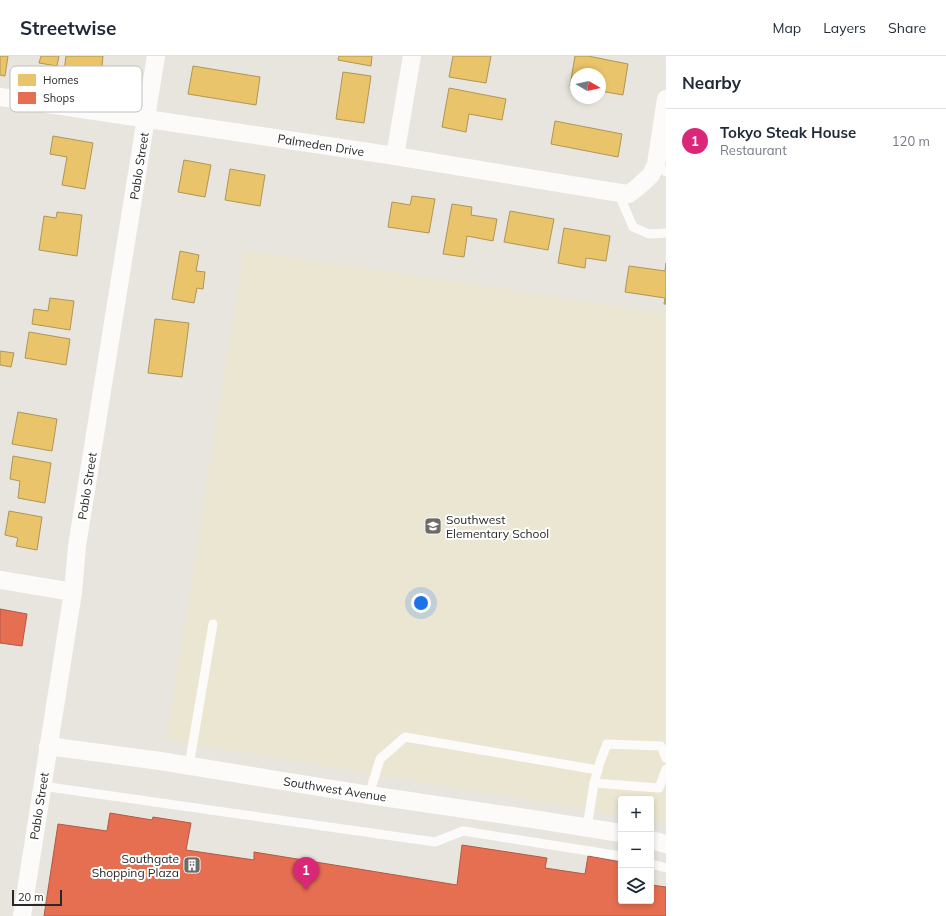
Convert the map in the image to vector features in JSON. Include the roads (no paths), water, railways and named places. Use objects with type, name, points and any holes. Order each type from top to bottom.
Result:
[{"type":"street","name":"Pablo Street","points":[[22,916],[73,592],[78,539],[156,56]]},
{"type":"street","points":[[395,156],[412,56]]},
{"type":"street","name":"Palmeden Drive","points":[[0,97],[10,99]]},
{"type":"street","points":[[661,168],[666,99]]},
{"type":"street","name":"Palmeden Drive","points":[[100,112],[395,156],[629,194],[661,168]]},
{"type":"street","points":[[0,580],[73,592]]},
{"type":"street","name":"Southwest Avenue","points":[[48,746],[189,766],[618,833]]},
{"type":"street","points":[[654,841],[666,844]]},
{"type":"lane","points":[[618,192],[633,227],[649,234],[666,233]]},
{"type":"lane","points":[[189,766],[213,624]]},
{"type":"lane","points":[[369,795],[380,759],[405,737],[598,770]]},
{"type":"lane","points":[[587,828],[594,784],[607,744],[661,746],[666,758]]},
{"type":"lane","points":[[594,784],[659,788],[666,768]]},
{"type":"lane","points":[[42,786],[435,842],[463,831],[618,856]]},
{"type":"lane","points":[[654,865],[666,868]]},
{"type":"place","name":"Southwest Elementary School","points":[[433,526]]},
{"type":"place","name":"Southgate Shopping Plaza","points":[[192,865]]},
{"type":"place","name":"Tokyo Steak House","points":[[306,890]]}]
